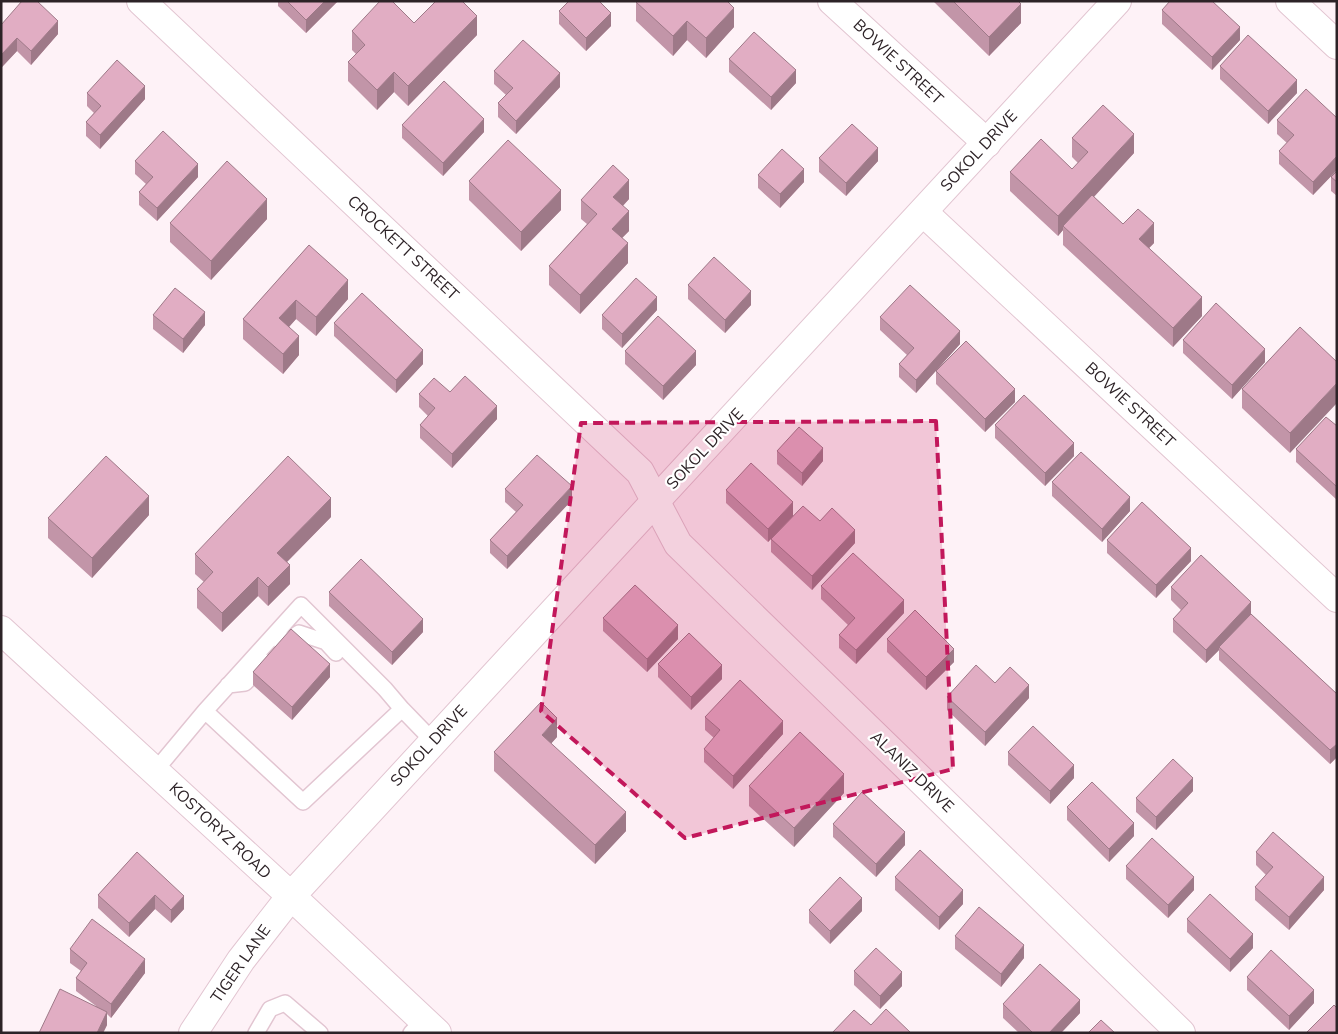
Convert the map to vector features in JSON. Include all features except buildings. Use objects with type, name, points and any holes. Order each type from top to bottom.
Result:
[{"type":"street","name":"CROCKETT STREET","points":[[141,1],[640,472],[657,501]]},
{"type":"street","name":"BOWIE STREET","points":[[832,1],[986,143]]},
{"type":"street","name":"SOKOL DRIVE","points":[[291,896],[1118,1]]},
{"type":"street","points":[[1290,1],[1337,45]]},
{"type":"street","name":"BOWIE STREET","points":[[923,212],[1337,598]]},
{"type":"street","name":"ALANIZ DRIVE","points":[[657,501],[678,544],[1181,1033]]},
{"type":"street","name":"KOSTORYZ ROAD","points":[[1,630],[291,896],[424,1029]]},
{"type":"street","name":"TIGER LANE","points":[[193,1033],[241,960],[291,896]]},
{"type":"lane","points":[[155,771],[205,710],[301,605],[385,689],[433,741]]},
{"type":"lane","points":[[228,685],[246,683],[281,645],[299,633],[326,642],[370,689],[385,689]]},
{"type":"lane","points":[[205,710],[303,802],[402,709]]},
{"type":"lane","points":[[256,1033],[270,1009],[285,1004],[319,1033]]},
{"type":"highlighted area","points":[[936,421],[953,769],[685,838],[541,711],[581,423]]}]
